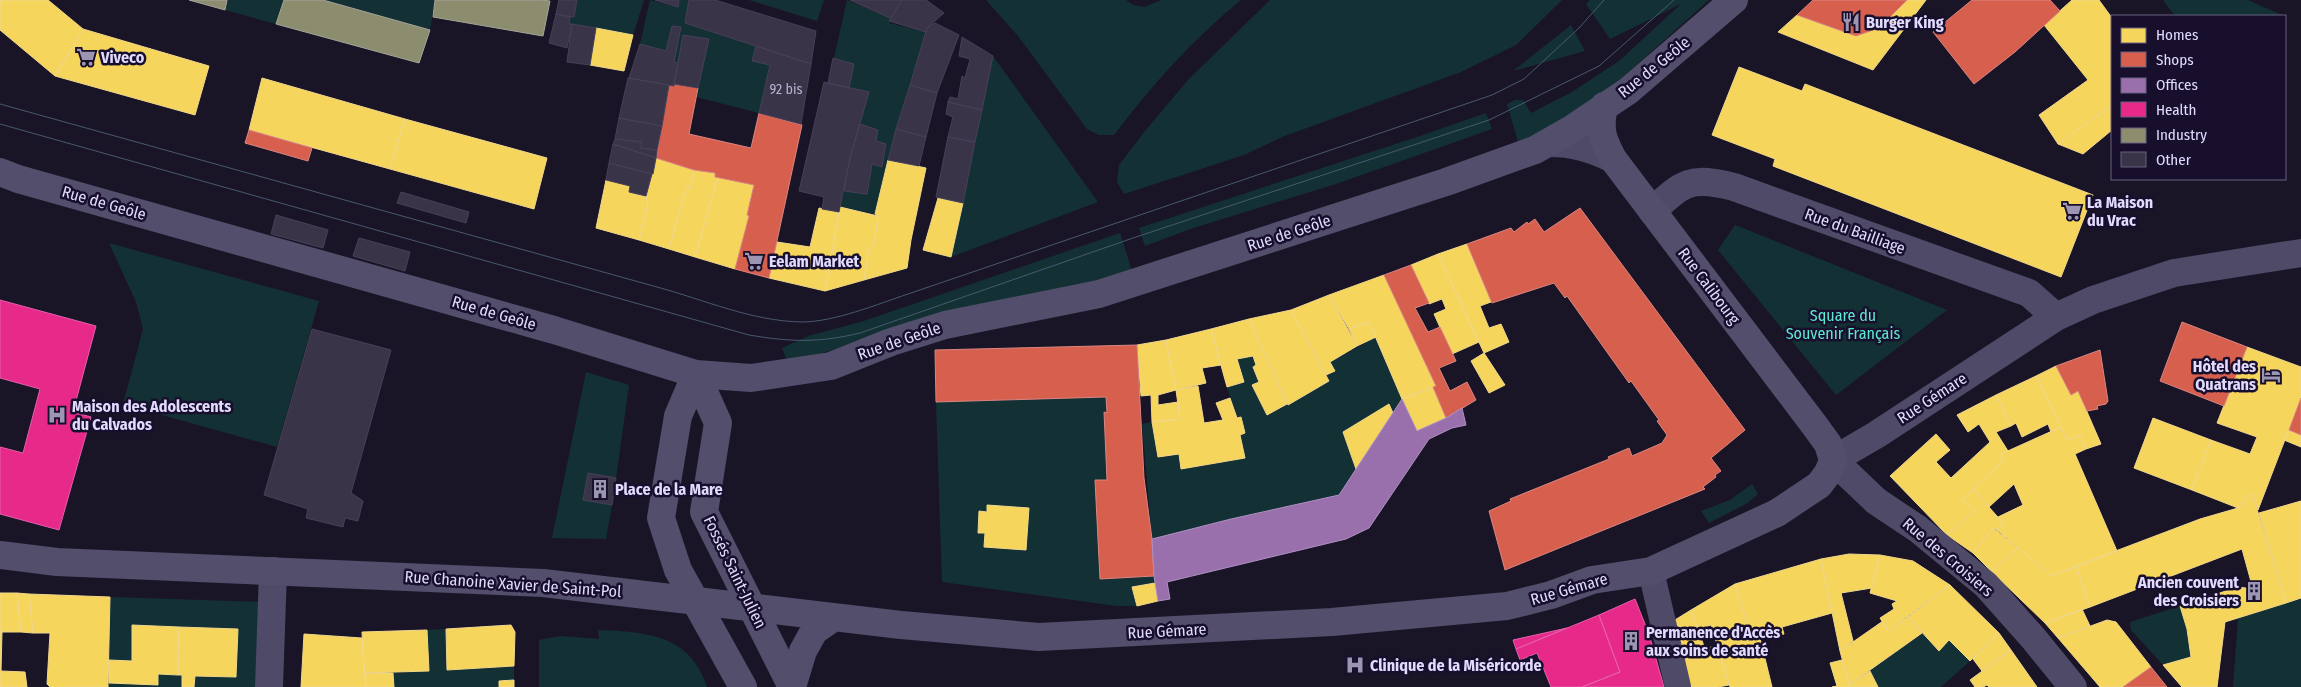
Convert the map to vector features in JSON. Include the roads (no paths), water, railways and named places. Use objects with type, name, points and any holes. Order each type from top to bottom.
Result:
[{"type":"main road","name":"Rue de Geôle","points":[[6,178],[554,330],[696,374],[751,378],[831,366],[891,342],[945,325],[1099,294],[1446,182],[1535,150],[1628,91],[1734,0]]},
{"type":"main road","name":"Rue Calibourg","points":[[1604,106],[1600,123],[1602,139],[1613,159],[1815,426],[1828,444],[1833,460]]},
{"type":"main road","points":[[696,374],[678,416],[661,518],[678,570],[743,687]]},
{"type":"main road","name":"Fossés Saint-Julien","points":[[696,374],[718,423],[704,512],[792,687]]},
{"type":"main road","name":"Rue Gémare","points":[[752,606],[834,617],[1039,637],[1332,622],[1507,606],[1551,595],[1592,580],[1651,571],[1777,513],[1819,485],[1828,473],[1833,460]]},
{"type":"main road","name":"Rue Chanoine Xavier de Saint-Pol","points":[[0,554],[57,562],[543,583],[752,606]]},
{"type":"main road","points":[[792,687],[803,652],[814,631],[834,617]]},
{"type":"street","points":[[1548,143],[1570,143],[1590,148],[1613,159]]},
{"type":"street","name":"Rue du Bailliage","points":[[1652,211],[1677,188],[1691,182],[1710,181],[1734,187],[2029,293],[2056,317]]},
{"type":"street","name":"Rue Gémare","points":[[1833,460],[1876,435],[2056,317],[2093,300],[2174,273],[2301,253]]},
{"type":"street","name":"Rue des Croisiers","points":[[1833,460],[1876,501],[1918,529],[1986,585],[2073,687]]},
{"type":"street","points":[[269,687],[273,571]]},
{"type":"street","points":[[1651,571],[1678,687]]},
{"type":"tram line","points":[[0,104],[657,287],[746,314],[783,321],[802,322],[842,316],[870,307],[1492,95],[1524,79],[1579,28],[1604,0]]},
{"type":"tram line","points":[[0,124],[749,335],[792,340],[831,339],[860,333],[1133,238],[1489,120],[1599,66],[1674,0]]},
{"type":"place","name":"Burger King","points":[[1851,22]]},
{"type":"place","name":"Viveco","points":[[86,57]]},
{"type":"place","name":"La Maison du Vrac","points":[[2072,211]]},
{"type":"place","name":"Eelam Market","points":[[754,261]]},
{"type":"place","name":"Hôtel des Quatrans","points":[[2271,375]]},
{"type":"place","name":"Maison des Adolescents du Calvados","points":[[57,415]]},
{"type":"place","name":"Place de la Mare","points":[[600,489]]},
{"type":"place","name":"Ancien couvent des Croisiers","points":[[2254,591]]},
{"type":"place","name":"Permanence d'Accès aux soins de santé","points":[[1631,641]]},
{"type":"place","name":"Clinique de la Miséricorde","points":[[1355,665]]},
{"type":"park label","name":"Square du Souvenir Français","points":[[1843,324]]}]
